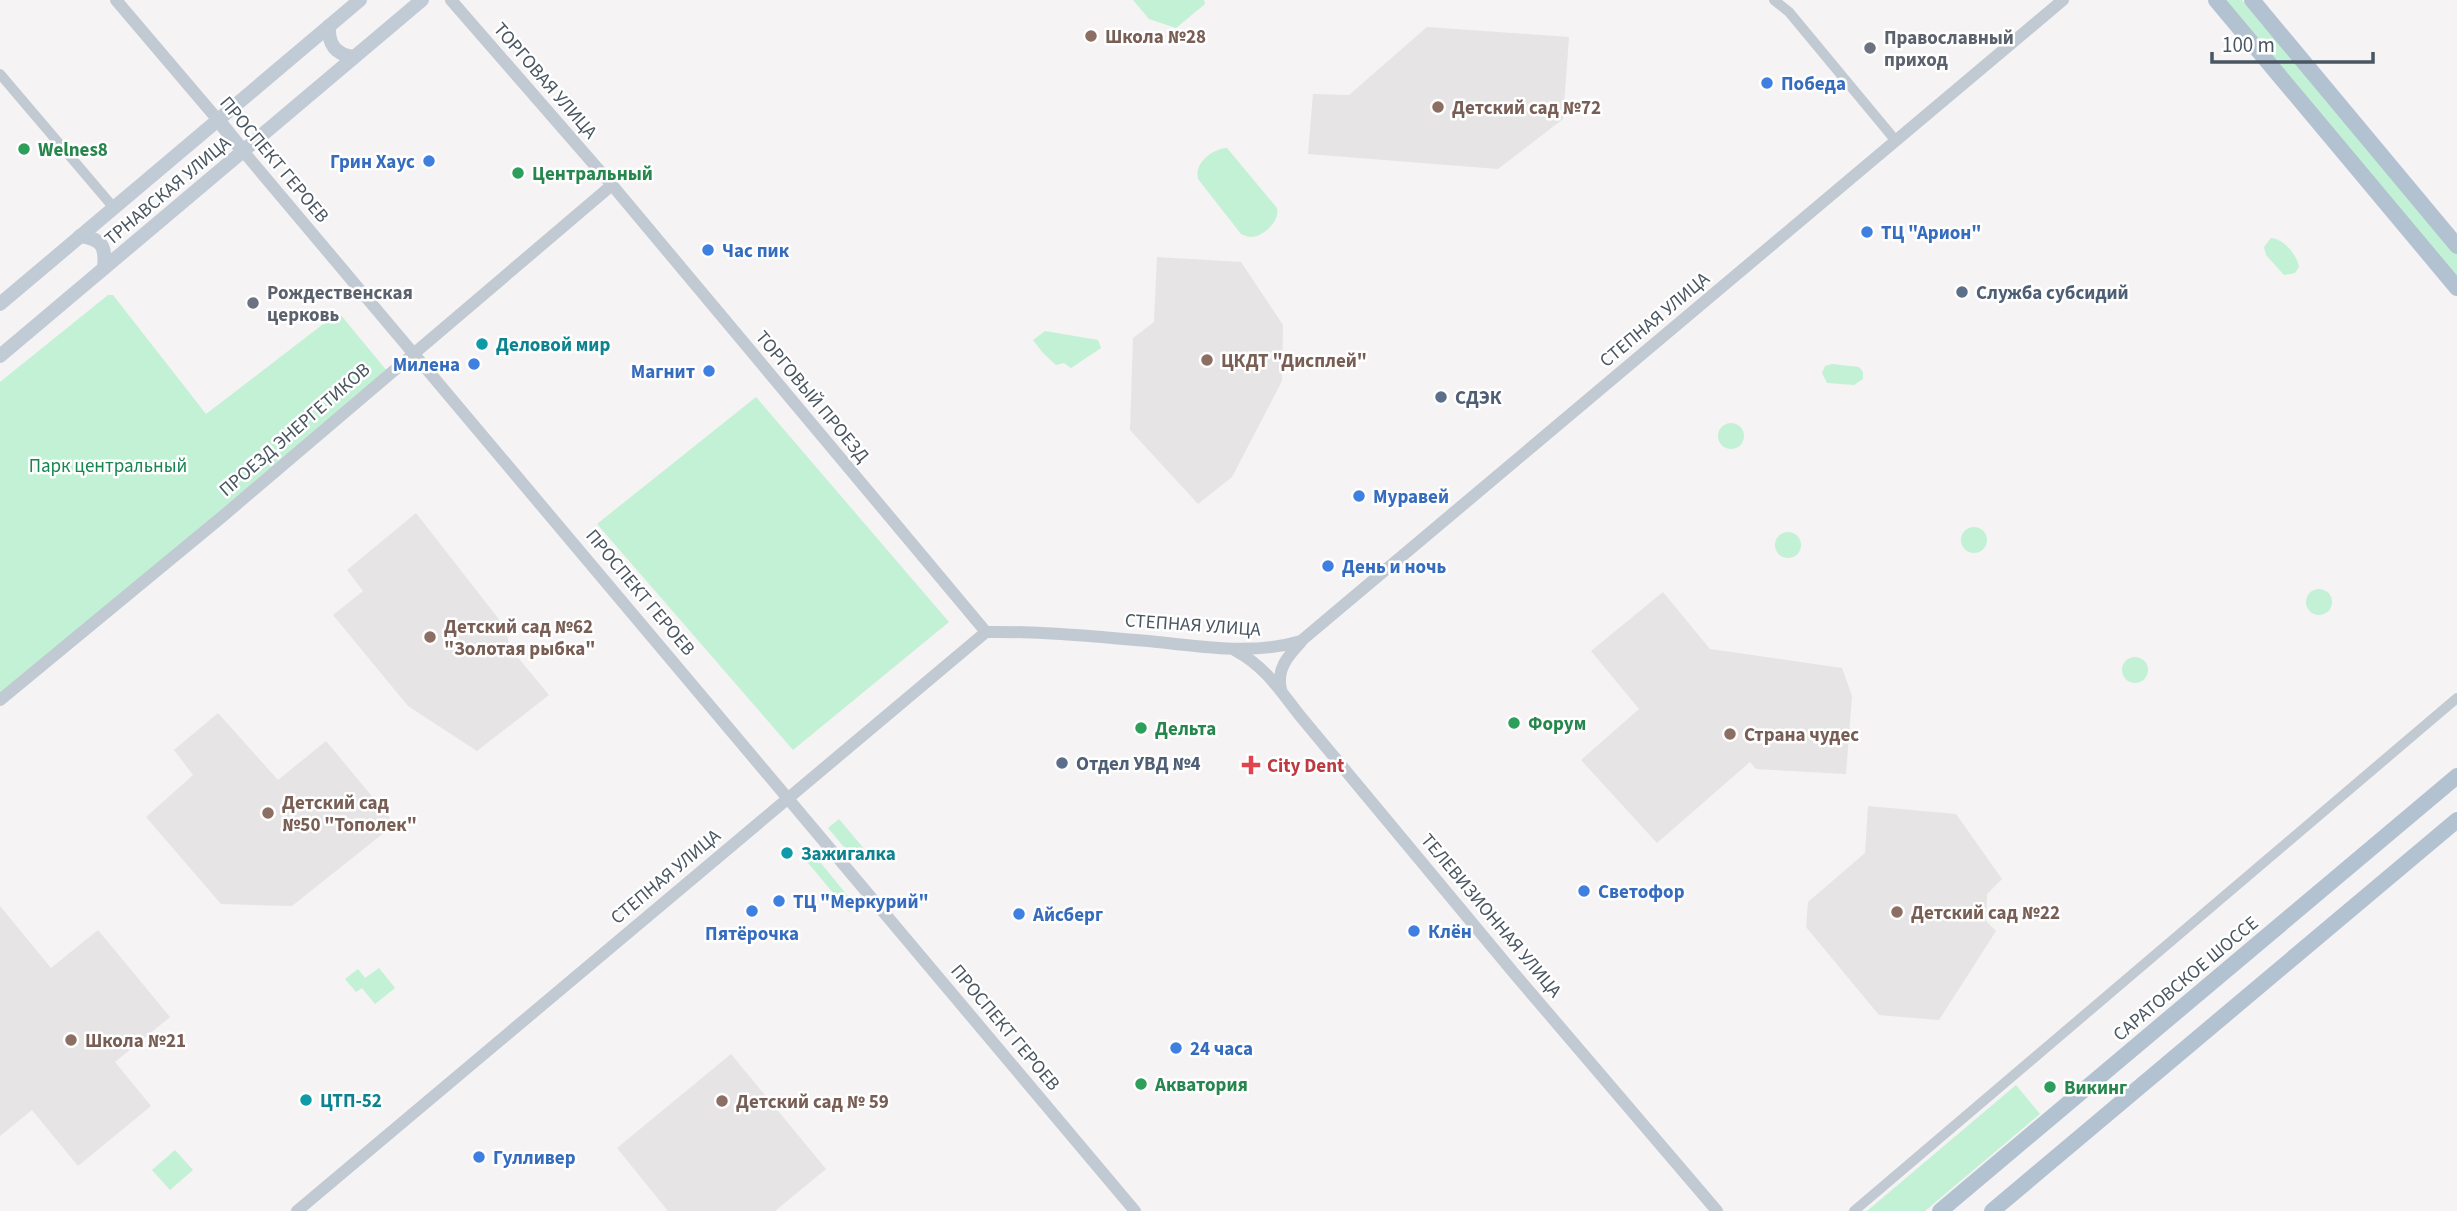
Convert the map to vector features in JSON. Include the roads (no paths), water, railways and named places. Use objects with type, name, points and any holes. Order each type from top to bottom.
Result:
[{"type":"main road","name":"ТРНАВСКАЯ УЛИЦА","points":[[0,304],[360,0]]},
{"type":"main road","name":"ТРНАВСКАЯ УЛИЦА","points":[[0,356],[422,0]]},
{"type":"main road","points":[[2216,0],[2457,288]]},
{"type":"main road","points":[[2252,0],[2457,246]]},
{"type":"main road","points":[[330,26],[329,34],[334,48],[345,56],[353,57]]},
{"type":"main road","name":"ПРОСПЕКТ ГЕРОЕВ","points":[[218,120],[243,151]]},
{"type":"main road","points":[[80,236],[91,237],[102,246],[105,255],[104,268]]},
{"type":"main road","name":"САРАТОВСКОЕ ШОССЕ","points":[[1940,1211],[2457,776]]},
{"type":"main road","points":[[1992,1211],[2457,820]]},
{"type":"street","name":"ПРОСПЕКТ ГЕРОЕВ","points":[[116,0],[218,120]]},
{"type":"street","name":"ТОРГОВАЯ УЛИЦА","points":[[451,0],[612,185]]},
{"type":"street","points":[[1774,0],[1789,12],[1896,141]]},
{"type":"street","name":"СТЕПНАЯ УЛИЦА","points":[[296,1211],[986,632],[1023,631],[1233,650],[1269,649],[1301,641],[2063,0]]},
{"type":"street","points":[[0,74],[114,208]]},
{"type":"street","name":"ПРОСПЕКТ ГЕРОЕВ","points":[[243,151],[1135,1211]]},
{"type":"street","name":"ПРОЕЗД ЭНЕРГЕТИКОВ","points":[[0,700],[223,516],[612,185]]},
{"type":"street","name":"ТОРГОВЫЙ ПРОЕЗД","points":[[612,185],[986,632]]},
{"type":"street","points":[[1281,692],[1279,677],[1282,667],[1301,641]]},
{"type":"street","name":"ТЕЛЕВИЗИОННАЯ УЛИЦА","points":[[1233,650],[1260,666],[1513,972],[1717,1211]]},
{"type":"street","points":[[1854,1211],[2457,698]]},
{"type":"place","name":"Школа №28","points":[[1091,36]]},
{"type":"place","name":"Православный приход","points":[[1870,48]]},
{"type":"place","name":"Победа","points":[[1767,83]]},
{"type":"place","name":"Детский сад №72","points":[[1438,107]]},
{"type":"place","name":"Welnes8","points":[[24,149]]},
{"type":"place","name":"Грин Хаус","points":[[429,161]]},
{"type":"place","name":"Центральный","points":[[518,173]]},
{"type":"place","name":"ТЦ \"Арион\"","points":[[1867,232]]},
{"type":"place","name":"Час пик","points":[[708,250]]},
{"type":"place","name":"Служба субсидий","points":[[1962,292]]},
{"type":"place","name":"Рождественская церковь","points":[[253,303]]},
{"type":"place","name":"Деловой мир","points":[[482,344]]},
{"type":"place","name":"ЦКДТ \"Дисплей\"","points":[[1207,360]]},
{"type":"place","name":"Милена","points":[[474,364]]},
{"type":"place","name":"Магнит","points":[[709,371]]},
{"type":"place","name":"СДЭК","points":[[1441,397]]},
{"type":"place","name":"Муравей","points":[[1359,496]]},
{"type":"place","name":"День и ночь","points":[[1328,566]]},
{"type":"place","name":"Детский сад №62 \"Золотая рыбка\"","points":[[430,637]]},
{"type":"place","name":"Форум","points":[[1514,723]]},
{"type":"place","name":"Дельта","points":[[1141,728]]},
{"type":"place","name":"Страна чудес","points":[[1730,734]]},
{"type":"place","name":"Отдел УВД №4","points":[[1062,763]]},
{"type":"place","name":"City Dent","points":[[1251,765]]},
{"type":"place","name":"Детский сад №50 \"Тополек\"","points":[[268,813]]},
{"type":"place","name":"Зажигалка","points":[[787,853]]},
{"type":"place","name":"Светофор","points":[[1584,891]]},
{"type":"place","name":"ТЦ \"Меркурий\"","points":[[779,901]]},
{"type":"place","name":"Пятёрочка","points":[[752,911]]},
{"type":"place","name":"Детский сад №22","points":[[1897,912]]},
{"type":"place","name":"Айсберг","points":[[1019,914]]},
{"type":"place","name":"Клён","points":[[1414,931]]},
{"type":"place","name":"Школа №21","points":[[71,1040]]},
{"type":"place","name":"24 часа","points":[[1176,1048]]},
{"type":"place","name":"Акватория","points":[[1141,1084]]},
{"type":"place","name":"Викинг","points":[[2050,1087]]},
{"type":"place","name":"ЦТП-52","points":[[306,1100]]},
{"type":"place","name":"Детский сад № 59","points":[[722,1101]]},
{"type":"place","name":"Гулливер","points":[[479,1157]]},
{"type":"park label","name":"Парк центральный","points":[[108,465]]}]
